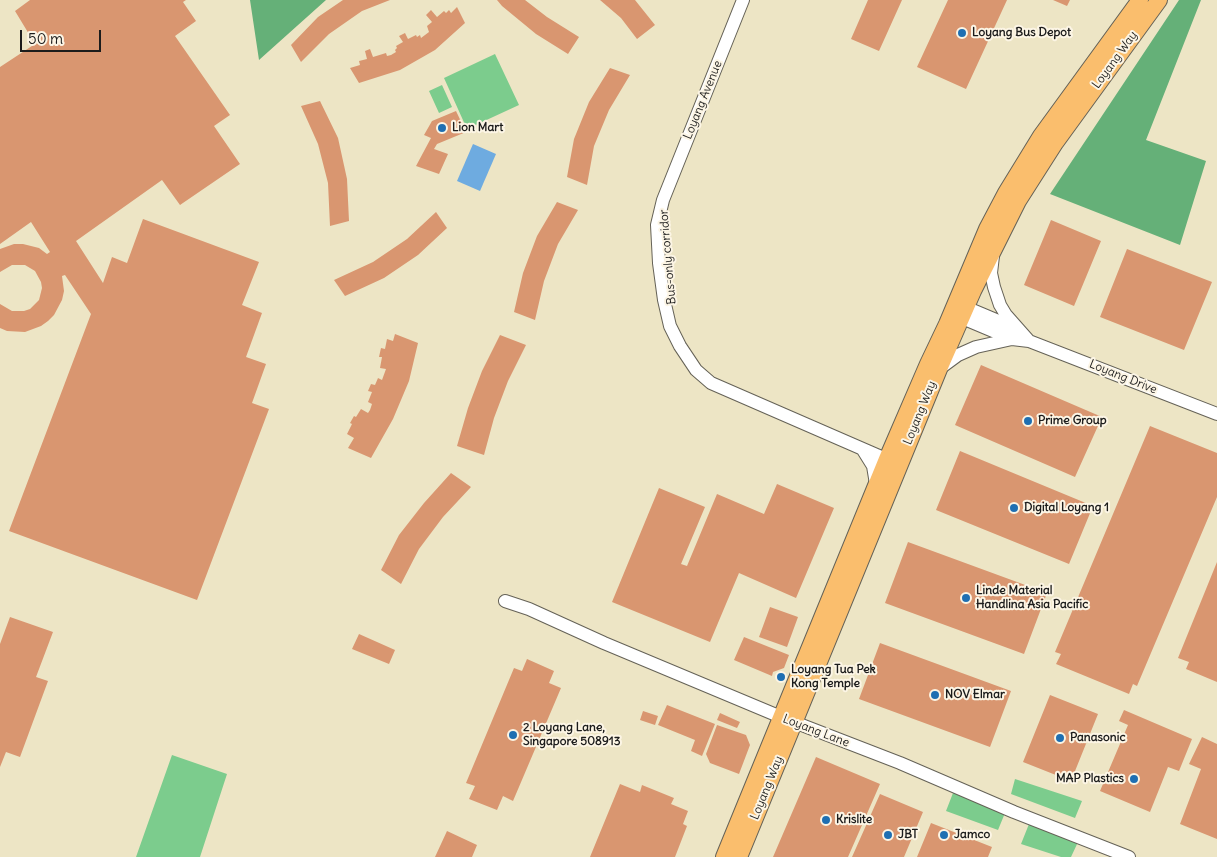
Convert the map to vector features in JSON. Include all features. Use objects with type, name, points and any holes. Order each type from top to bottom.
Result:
[{"type":"main road","name":"Loyang Way","points":[[739,857],[788,719],[876,484],[893,462],[939,369],[987,229],[1041,136],[1140,0]]},
{"type":"main road","name":"Loyang Way","points":[[724,857],[788,719],[893,462],[958,310],[993,251],[1018,202],[1055,144],[1158,0]]},
{"type":"street","name":"Loyang Avenue","points":[[663,200],[743,0]]},
{"type":"street","name":"Bus-only corridor","points":[[663,200],[666,262],[670,299],[676,325],[685,344],[702,366],[718,377],[729,391],[893,462]]},
{"type":"street","name":"Loyang Drive","points":[[993,251],[991,273],[996,295],[1015,334]]},
{"type":"street","name":"Loyang Drive","points":[[958,310],[1217,414]]},
{"type":"street","points":[[939,369],[958,355],[1015,334]]},
{"type":"street","points":[[861,448],[869,457],[873,466],[876,484]]},
{"type":"street","name":"Loyang Lane","points":[[505,601],[529,609],[604,643],[900,763],[1014,812],[1129,857]]},
{"type":"green space","points":[[250,0],[326,0],[259,60]]},
{"type":"green space","points":[[1179,0],[1201,0],[1146,140],[1206,161],[1180,245],[1050,194]]},
{"type":"green space","points":[[495,54],[519,105],[467,129],[444,78]]},
{"type":"green space","points":[[442,85],[452,107],[439,113],[429,91]]},
{"type":"green space","points":[[172,755],[227,774],[200,857],[136,857]]},
{"type":"green space","points":[[1015,779],[1082,801],[1075,818],[1011,794]]},
{"type":"green space","points":[[953,793],[1005,813],[998,830],[946,811]]},
{"type":"green space","points":[[1029,824],[1078,842],[1071,857],[1061,857],[1021,844]]},
{"type":"water","points":[[473,144],[496,154],[480,191],[457,181]]},
{"type":"building","points":[[30,0],[186,0],[183,2],[196,21],[175,36],[230,115],[214,126],[240,164],[180,205],[162,180],[76,241],[103,283],[112,257],[127,263],[143,219],[259,262],[242,305],[262,313],[246,357],[266,364],[252,403],[269,409],[197,600],[9,531],[91,314],[65,275],[62,276],[64,291],[62,300],[54,315],[48,321],[25,332],[7,331],[0,328],[0,304],[12,311],[30,309],[39,300],[42,288],[35,271],[25,265],[12,265],[0,272],[0,249],[14,244],[23,244],[39,248],[47,254],[50,252],[31,222],[0,244],[0,67],[35,44],[15,11]]},
{"type":"building","points":[[343,0],[390,0],[362,11],[329,34],[301,62],[291,45],[318,17]]},
{"type":"building","points":[[497,0],[525,0],[547,17],[579,37],[568,54],[536,34]]},
{"type":"building","points":[[600,0],[635,0],[655,25],[637,39],[621,18]]},
{"type":"building","points":[[868,0],[902,0],[879,51],[851,39]]},
{"type":"building","name":"Loyang Bus Depot","points":[[948,0],[1007,0],[966,89],[917,67]]},
{"type":"building","name":"Loyang Bus Depot","points":[[1053,0],[1070,0],[1067,6]]},
{"type":"building","points":[[457,7],[465,23],[435,50],[400,70],[359,83],[350,68],[360,65],[359,61],[367,59],[365,51],[370,49],[373,57],[386,53],[387,56],[391,55],[396,52],[396,46],[403,42],[399,36],[405,33],[408,39],[416,35],[417,37],[420,35],[421,38],[429,32],[427,26],[432,22],[426,15],[431,10],[437,17],[444,11],[446,13],[449,10],[451,13]]},
{"type":"building","points":[[610,68],[630,75],[609,110],[594,146],[587,185],[567,177],[574,139],[589,102]]},
{"type":"building","points":[[320,101],[338,138],[347,179],[349,221],[330,226],[328,183],[318,144],[301,106]]},
{"type":"building","points":[[456,111],[466,132],[437,144],[434,149],[448,154],[439,174],[416,166],[431,138],[424,135],[432,121]]},
{"type":"building","points":[[557,202],[578,210],[558,244],[544,281],[535,320],[514,312],[523,273],[537,236]]},
{"type":"building","points":[[436,212],[447,228],[418,255],[384,278],[345,296],[334,280],[373,262],[407,239]]},
{"type":"building","points":[[1051,220],[1101,241],[1074,306],[1024,285]]},
{"type":"building","points":[[1127,249],[1212,282],[1184,350],[1100,317]]},
{"type":"building","points":[[395,334],[418,343],[409,381],[393,419],[371,458],[348,448],[354,438],[347,434],[354,416],[356,417],[361,409],[368,413],[370,410],[372,404],[368,402],[372,392],[368,391],[371,384],[375,385],[378,378],[382,380],[386,369],[380,368],[382,357],[379,357],[381,348],[385,349],[387,339],[393,341]]},
{"type":"building","points":[[500,335],[526,345],[508,381],[494,418],[484,455],[457,446],[468,408],[482,371]]},
{"type":"building","name":"Prime Group","points":[[981,365],[1102,417],[1075,477],[955,425]]},
{"type":"building","points":[[1150,426],[1217,453],[1217,497],[1137,686],[1133,684],[1129,694],[1056,664],[1061,654],[1055,652]]},
{"type":"building","name":"Digital Loyang 1","points":[[960,451],[1093,506],[1069,564],[936,510]]},
{"type":"building","points":[[451,473],[471,487],[443,517],[419,549],[401,584],[381,570],[399,535]]},
{"type":"building","points":[[777,484],[834,508],[796,598],[739,573],[710,642],[612,602],[659,488],[705,507],[681,564],[687,566],[717,494],[764,514]]},
{"type":"building","name":"Linde Material Handlina Asia Pacific","points":[[908,542],[1047,593],[1024,654],[885,603]]},
{"type":"building","points":[[1217,562],[1217,682],[1186,669],[1189,662],[1178,658]]},
{"type":"building","points":[[770,607],[798,617],[787,647],[759,637]]},
{"type":"building","points":[[10,617],[53,632],[36,677],[48,681],[20,757],[6,752],[0,767],[0,644]]},
{"type":"building","points":[[359,634],[395,650],[389,664],[352,649]]},
{"type":"building","points":[[744,637],[789,655],[784,668],[773,672],[772,676],[734,660]]},
{"type":"building","name":"NOV Elmar","points":[[880,643],[1011,691],[990,747],[859,699]]},
{"type":"building","name":"2 Loyang Lane, Singapore 508913","points":[[527,659],[554,671],[549,683],[561,688],[513,801],[503,796],[497,810],[469,799],[475,786],[466,783],[514,668],[522,671]]},
{"type":"building","name":"Panasonic","points":[[1050,695],[1098,714],[1071,781],[1023,762]]},
{"type":"building","points":[[667,705],[715,724],[702,756],[691,751],[695,740],[658,725]]},
{"type":"building","name":"MAP Plastics","points":[[1124,710],[1192,739],[1179,771],[1168,767],[1150,812],[1100,791],[1128,725],[1119,721]]},
{"type":"building","points":[[643,711],[658,716],[655,725],[640,720]]},
{"type":"building","points":[[720,713],[740,722],[737,728],[717,720]]},
{"type":"building","points":[[717,725],[746,735],[750,745],[739,774],[710,763],[706,754]]},
{"type":"building","points":[[1202,737],[1217,744],[1217,839],[1180,824],[1201,769],[1189,764]]},
{"type":"building","name":"Krislite","points":[[816,757],[880,784],[848,857],[773,857]]},
{"type":"building","points":[[620,784],[640,792],[642,785],[674,798],[671,804],[688,811],[683,824],[687,826],[675,857],[590,857]]},
{"type":"building","name":"JBT","points":[[880,794],[923,812],[904,857],[852,857]]},
{"type":"building","name":"Jamco","points":[[931,823],[992,847],[988,857],[917,857]]},
{"type":"building","points":[[447,831],[477,845],[472,857],[435,857]]},
{"type":"place","name":"Loyang Bus Depot","points":[[962,33]]},
{"type":"place","name":"Lion Mart","points":[[442,128]]},
{"type":"place","name":"Prime Group","points":[[1028,421]]},
{"type":"place","name":"Digital Loyang 1","points":[[1014,508]]},
{"type":"place","name":"Linde Material Handlina Asia Pacific","points":[[966,598]]},
{"type":"place","name":"Loyang Tua Pek Kong Temple","points":[[781,677]]},
{"type":"place","name":"NOV Elmar","points":[[935,695]]},
{"type":"place","name":"2 Loyang Lane, Singapore 508913","points":[[513,735]]},
{"type":"place","name":"Panasonic","points":[[1060,738]]},
{"type":"place","name":"MAP Plastics","points":[[1134,779]]},
{"type":"place","name":"Krislite","points":[[826,820]]},
{"type":"place","name":"JBT","points":[[888,835]]},
{"type":"place","name":"Jamco","points":[[944,835]]}]
